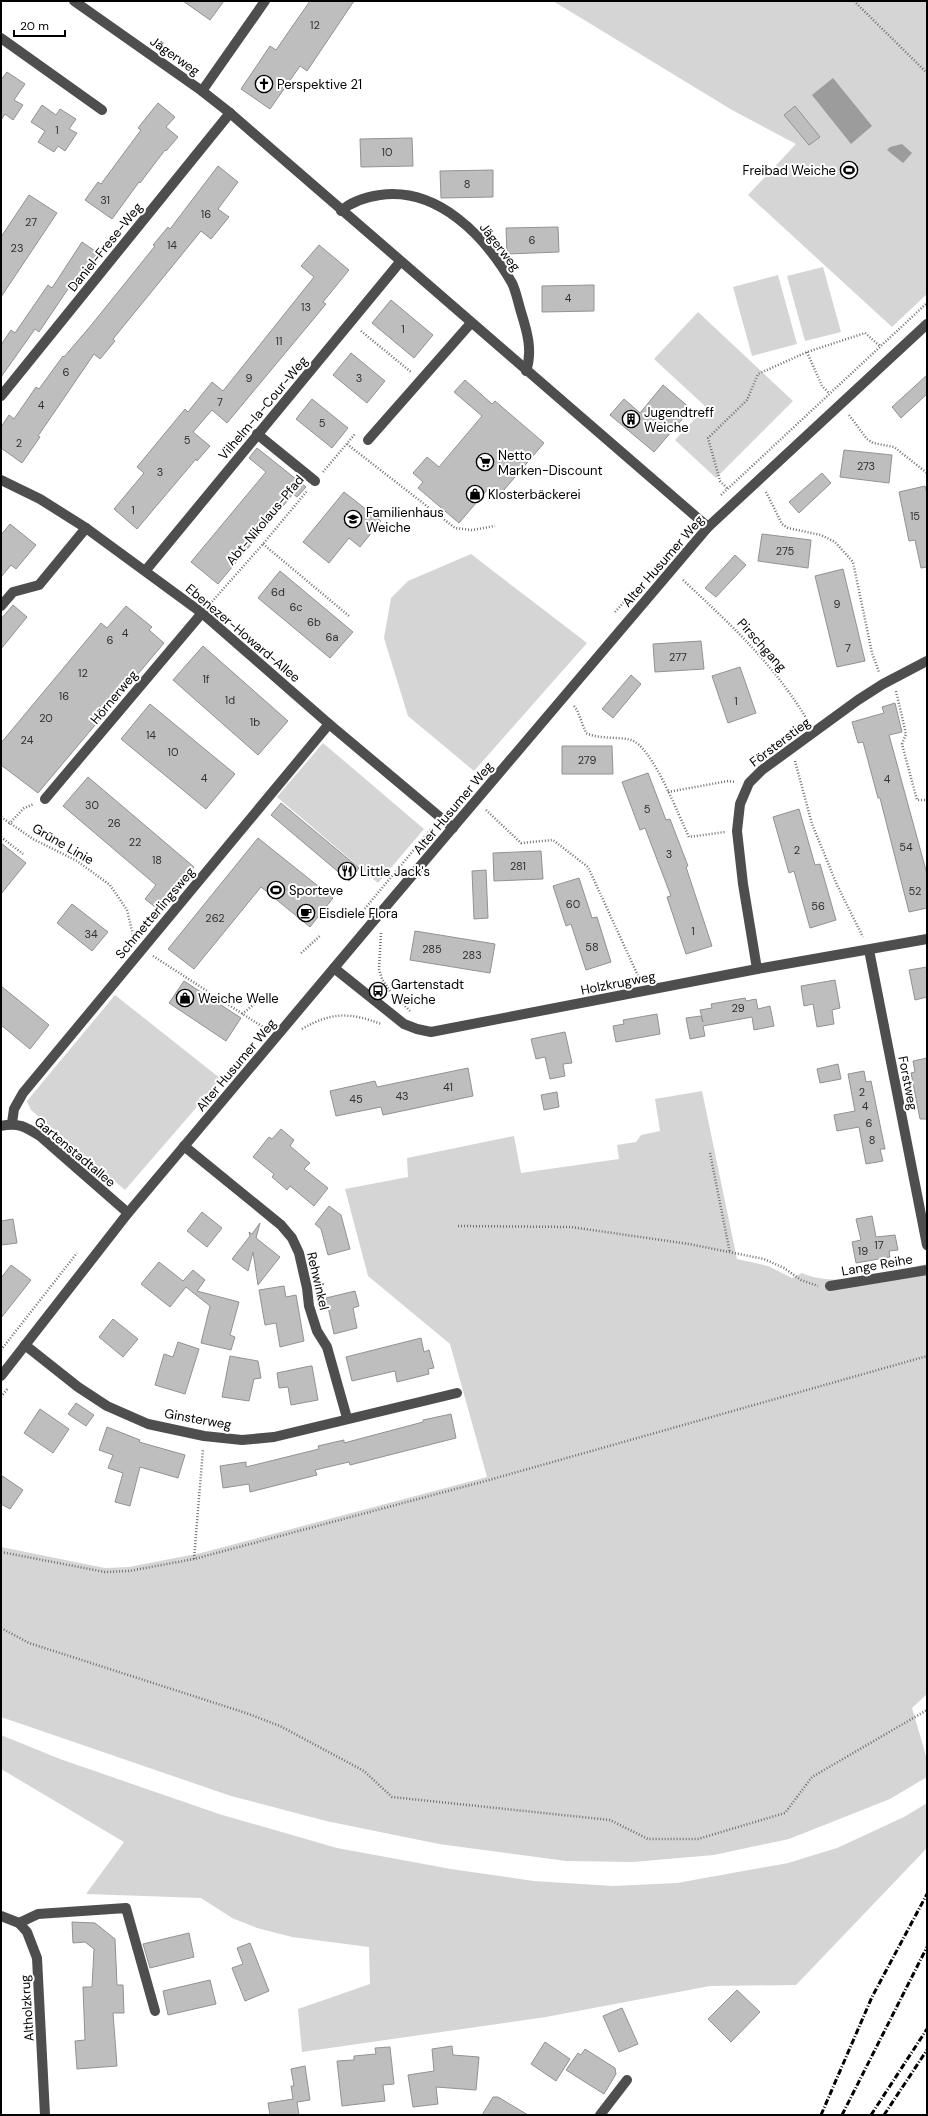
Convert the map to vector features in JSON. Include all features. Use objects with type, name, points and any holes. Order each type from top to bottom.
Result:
[{"type":"street","name":"Jägerweg","points":[[74,1],[202,91],[230,114],[708,527]]},
{"type":"street","name":"Jägerweg","points":[[202,91],[265,1]]},
{"type":"street","points":[[1,38],[102,110]]},
{"type":"street","name":"Daniel-Frese-Weg","points":[[1,396],[230,114]]},
{"type":"street","name":"Jägerweg","points":[[341,211],[349,204],[364,199],[394,193],[419,197],[447,211],[476,233],[512,284],[528,333],[530,360],[526,371]]},
{"type":"street","name":"Vilhelm-la-Cour-Weg","points":[[146,570],[400,262]]},
{"type":"street","points":[[368,440],[471,323]]},
{"type":"street","name":"Alter Husumer Weg","points":[[1,1376],[128,1213],[708,527],[927,324]]},
{"type":"street","name":"Abt-Nikolaus-Pfad","points":[[257,434],[315,481]]},
{"type":"street","name":"Ebenezer-Howard-Allee","points":[[1,480],[40,499],[86,528],[146,570],[202,613],[329,724],[453,828]]},
{"type":"street","points":[[1,606],[13,592],[40,585],[86,528]]},
{"type":"street","name":"Hörnerweg","points":[[45,799],[202,613]]},
{"type":"street","name":"Försterstieg","points":[[757,970],[742,884],[737,830],[740,804],[749,783],[762,770],[814,732],[887,682],[927,661]]},
{"type":"street","name":"Schmetterlingsweg","points":[[12,1123],[14,1109],[22,1093],[329,724]]},
{"type":"street","name":"Holzkrugweg","points":[[334,968],[404,1024],[431,1032],[445,1031],[645,991],[927,940]]},
{"type":"street","name":"Forstweg","points":[[869,950],[927,1245]]},
{"type":"street","name":"Gartenstadtallee","points":[[1,1126],[12,1123],[24,1126],[40,1136],[128,1213]]},
{"type":"street","name":"Rehwinkel","points":[[184,1146],[281,1226],[292,1238],[299,1253],[307,1288],[309,1306],[317,1331],[327,1347],[347,1418]]},
{"type":"street","name":"Lange Reihe","points":[[830,1286],[927,1270]]},
{"type":"street","name":"Ginsterweg","points":[[25,1345],[78,1387],[107,1406],[148,1424],[204,1436],[242,1440],[274,1437],[347,1418],[457,1394]]},
{"type":"street","points":[[1,1916],[19,1923],[38,1914],[126,1908],[155,2011]]},
{"type":"street","name":"Altholzkrug","points":[[19,1923],[33,1943],[37,1958],[45,2115]]},
{"type":"street","points":[[600,2115],[627,2080]]},
{"type":"path","points":[[854,1],[927,73]]},
{"type":"path","points":[[351,322],[420,380]]},
{"type":"path","points":[[727,488],[720,481],[708,438],[747,400],[758,374],[807,352],[865,333],[880,346]]},
{"type":"path","points":[[807,352],[822,386],[829,393]]},
{"type":"path","points":[[843,420],[854,410]]},
{"type":"path","points":[[849,415],[867,439],[873,443],[894,447],[927,473]]},
{"type":"path","points":[[315,481],[357,432],[368,440]]},
{"type":"path","points":[[347,444],[455,528],[472,530],[494,526]]},
{"type":"path","name":"Abt-Nikolaus-Pfad","points":[[202,613],[263,544],[315,481]]},
{"type":"path","points":[[760,497],[772,487]]},
{"type":"path","points":[[766,492],[782,524],[788,528],[821,535],[835,542],[852,562],[872,653],[887,682],[896,691],[906,734],[902,744],[917,800],[927,800]]},
{"type":"path","points":[[263,544],[349,616]]},
{"type":"path","points":[[678,586],[688,574]]},
{"type":"path","name":"Pirschgang","points":[[683,580],[746,639],[790,692],[814,732]]},
{"type":"path","points":[[569,712],[579,700]]},
{"type":"path","points":[[574,706],[586,733],[594,737],[631,740],[637,743],[656,765],[689,837],[737,830]]},
{"type":"path","points":[[792,748],[812,824],[837,885],[869,950]]},
{"type":"path","points":[[668,792],[728,781],[749,783]]},
{"type":"path","points":[[9,824],[24,808],[45,799]]},
{"type":"path","points":[[481,816],[491,804]]},
{"type":"path","points":[[486,810],[520,843],[553,840],[588,867],[645,991]]},
{"type":"path","name":"Grüne Linie","points":[[1,817],[9,824],[33,839],[77,861],[110,885],[127,910],[135,941],[143,948],[267,1030]]},
{"type":"path","points":[[1,837],[23,854]]},
{"type":"path","points":[[377,940],[386,928]]},
{"type":"path","points":[[382,934],[378,956],[379,970],[388,990],[395,998]]},
{"type":"path","points":[[302,953],[321,935]]},
{"type":"path","points":[[242,1014],[267,994]]},
{"type":"path","points":[[400,1002],[409,1008],[417,1029]]},
{"type":"path","points":[[302,1029],[320,1018],[337,1016],[353,1016],[388,1027]]},
{"type":"path","points":[[297,1035],[312,1018]]},
{"type":"path","points":[[710,1153],[730,1252]]},
{"type":"path","points":[[458,1226],[571,1227],[689,1244],[764,1259],[784,1268],[801,1280],[817,1286],[830,1286]]},
{"type":"path","points":[[1,1552],[105,1572],[129,1571],[194,1559],[489,1480],[927,1356]]},
{"type":"path","points":[[1,1397],[11,1385]]},
{"type":"path","points":[[194,1559],[204,1436]]},
{"type":"path","points":[[1,1628],[29,1643],[246,1713],[280,1726],[364,1771],[392,1797],[610,1820],[648,1839],[698,1838],[785,1813],[812,1777],[927,1710]]},
{"type":"shaded area","name":"Freibad Weiche","points":[[553,1],[927,1],[927,294],[892,327],[748,195],[796,144],[732,110]]},
{"type":"shaded area","points":[[833,78],[872,126],[851,144],[812,95]]},
{"type":"shaded area","points":[[902,144],[912,153],[903,163],[887,150],[890,147]]},
{"type":"shaded area","points":[[823,267],[841,332],[805,341],[787,276]]},
{"type":"shaded area","points":[[778,275],[797,344],[752,356],[733,287]]},
{"type":"shaded area","points":[[698,312],[793,401],[716,478],[675,440],[706,407],[654,359]]},
{"type":"shaded area","points":[[471,554],[587,643],[474,771],[408,716],[384,638],[391,598],[408,581]]},
{"type":"shaded area","points":[[323,743],[424,829],[378,883],[277,797]]},
{"type":"shaded area","points":[[115,995],[221,1079],[125,1190],[31,1110],[27,1101]]},
{"type":"shaded area","points":[[702,1091],[737,1259],[768,1266],[792,1278],[802,1273],[816,1278],[864,1278],[927,1264],[927,1694],[912,1708],[927,1759],[927,1777],[890,1799],[789,1839],[714,1855],[633,1862],[566,1861],[439,1844],[326,1821],[231,1796],[1,1717],[1,1547],[105,1568],[129,1567],[201,1553],[487,1477],[450,1344],[368,1276],[345,1189],[408,1177],[407,1158],[514,1136],[521,1173],[619,1159],[617,1145],[636,1142],[641,1135],[660,1131],[655,1099]]},
{"type":"shaded area","points":[[1,1735],[60,1759],[219,1814],[337,1848],[451,1869],[534,1881],[613,1886],[677,1883],[788,1863],[837,1848],[904,1817],[927,1803],[927,1848],[796,1985],[710,1986],[546,2017],[302,2052],[298,2009],[370,1984],[369,1947],[292,1937],[257,1928],[232,1918],[201,1898],[86,1894],[124,1842],[1,1769]]},
{"type":"building","points":[[183,1],[224,1],[210,20]]},
{"type":"building","points":[[310,1],[354,1],[307,71],[300,66],[270,109],[241,89],[270,46],[276,50]]},
{"type":"building","points":[[7,72],[25,84],[14,100],[23,105],[13,120],[5,114],[1,120],[1,80]]},
{"type":"building","points":[[158,103],[175,117],[166,127],[178,137],[166,151],[165,150],[140,183],[139,182],[112,219],[85,200],[98,182],[101,184],[141,130],[138,128]]},
{"type":"building","points":[[42,105],[56,115],[60,109],[76,119],[69,129],[77,133],[65,151],[58,146],[54,152],[38,142],[45,131],[31,122]]},
{"type":"building","points":[[795,106],[820,137],[809,145],[784,115]]},
{"type":"building","points":[[412,138],[413,166],[361,167],[360,139]]},
{"type":"building","points":[[218,166],[238,182],[218,209],[229,217],[211,239],[201,231],[113,339],[115,341],[100,359],[94,354],[38,436],[40,437],[22,463],[1,448],[1,427],[9,415],[14,419],[36,387],[39,389],[63,356],[64,357],[93,323],[155,246],[153,245],[168,227],[170,229]]},
{"type":"building","points":[[493,170],[493,197],[441,198],[440,171]]},
{"type":"building","points":[[29,195],[57,213],[1,297],[1,237]]},
{"type":"building","points":[[558,227],[559,252],[507,254],[506,228]]},
{"type":"building","points":[[82,242],[98,253],[73,288],[70,286],[39,332],[35,329],[1,377],[1,345],[11,330],[15,333],[48,285],[52,288]]},
{"type":"building","points":[[319,245],[349,270],[323,302],[326,304],[227,423],[212,410],[193,432],[210,446],[197,461],[196,459],[137,529],[114,509],[144,473],[137,467],[185,409],[188,412],[212,382],[223,391],[314,277],[301,266]]},
{"type":"building","points":[[594,285],[594,311],[542,312],[542,286]]},
{"type":"building","points":[[391,300],[433,335],[414,358],[372,323]]},
{"type":"building","points":[[351,353],[385,381],[367,403],[333,375]]},
{"type":"building","points":[[927,375],[927,394],[901,418],[892,407]]},
{"type":"building","name":"Netto Marken-Discount","points":[[465,380],[492,404],[495,401],[544,443],[498,497],[488,489],[459,523],[418,488],[423,482],[413,473],[427,457],[439,467],[482,416],[454,392]]},
{"type":"building","name":"Jugendtreff Weiche","points":[[663,385],[691,409],[654,452],[610,415],[624,399],[640,413]]},
{"type":"building","points":[[312,399],[348,428],[332,448],[296,419]]},
{"type":"building","points":[[257,448],[306,487],[297,497],[293,494],[218,584],[191,562],[266,472],[249,458]]},
{"type":"building","points":[[844,450],[892,455],[889,483],[840,477]]},
{"type":"building","points":[[822,473],[831,483],[799,513],[789,502]]},
{"type":"building","points":[[925,486],[927,494],[927,567],[921,568],[915,540],[909,541],[899,492]]},
{"type":"building","points":[[344,492],[381,521],[360,547],[349,538],[329,563],[303,542]]},
{"type":"building","points":[[10,524],[36,545],[16,569],[11,565],[1,577],[1,535]]},
{"type":"building","points":[[762,534],[811,540],[808,568],[758,561]]},
{"type":"building","points":[[735,555],[746,565],[716,597],[705,588]]},
{"type":"building","points":[[843,569],[865,661],[837,667],[815,576]]},
{"type":"building","points":[[280,571],[353,632],[330,658],[258,598]]},
{"type":"building","points":[[13,605],[27,617],[1,649],[1,619]]},
{"type":"building","points":[[126,606],[152,627],[149,630],[164,643],[38,793],[1,765],[1,743],[101,623],[107,628]]},
{"type":"building","points":[[701,641],[704,669],[655,672],[653,644]]},
{"type":"building","points":[[203,646],[288,721],[258,755],[173,680]]},
{"type":"building","points":[[740,667],[756,713],[728,723],[712,676]]},
{"type":"building","points":[[631,675],[641,684],[613,718],[602,709]]},
{"type":"building","points":[[895,703],[902,732],[889,735],[927,874],[927,908],[909,912],[880,798],[878,798],[863,742],[858,743],[852,722],[884,713],[882,707]]},
{"type":"building","points":[[150,704],[235,774],[206,809],[121,739]]},
{"type":"building","points":[[562,746],[612,746],[613,774],[562,774]]},
{"type":"building","points":[[648,773],[666,820],[670,819],[688,866],[686,867],[712,946],[686,954],[667,897],[671,896],[645,828],[640,830],[622,782]]},
{"type":"building","points":[[88,777],[194,867],[159,910],[145,899],[156,885],[63,806]]},
{"type":"building","points":[[281,803],[359,868],[349,881],[271,815]]},
{"type":"building","points":[[799,809],[815,865],[820,864],[836,920],[810,928],[794,871],[789,873],[773,817]]},
{"type":"building","points":[[258,838],[333,898],[310,927],[261,887],[194,969],[168,949]]},
{"type":"building","points":[[1,843],[26,863],[1,894]]},
{"type":"building","points":[[541,851],[543,879],[494,881],[493,853]]},
{"type":"building","points":[[486,870],[488,918],[474,919],[472,871]]},
{"type":"building","points":[[579,878],[592,918],[597,917],[611,962],[586,970],[571,924],[566,926],[553,886]]},
{"type":"building","points":[[72,904],[108,932],[92,951],[57,923]]},
{"type":"building","points":[[415,931],[495,944],[490,973],[410,960]]},
{"type":"building","points":[[927,967],[927,997],[915,1000],[909,970]]},
{"type":"building","points":[[835,980],[840,1008],[832,1010],[834,1024],[817,1027],[813,1004],[804,1006],[801,986]]},
{"type":"building","points":[[184,981],[241,1018],[226,1041],[169,1003]]},
{"type":"building","points":[[1,986],[49,1025],[30,1049],[1,1025]]},
{"type":"building","points":[[745,998],[746,1001],[756,999],[758,1009],[770,1006],[774,1026],[754,1030],[752,1017],[703,1026],[705,1036],[690,1039],[686,1018],[701,1016],[703,1022],[700,1010],[712,1008],[711,1004]]},
{"type":"building","points":[[657,1014],[660,1034],[616,1042],[613,1026],[624,1024],[623,1020]]},
{"type":"building","points":[[565,1032],[572,1063],[563,1064],[565,1076],[550,1079],[545,1057],[536,1059],[531,1039]]},
{"type":"building","points":[[927,1058],[927,1119],[920,1119],[911,1073],[915,1072],[913,1061]]},
{"type":"building","points":[[838,1064],[841,1079],[820,1083],[817,1069]]},
{"type":"building","points":[[468,1068],[473,1096],[383,1115],[381,1107],[336,1116],[330,1091],[375,1081],[377,1087]]},
{"type":"building","points":[[864,1071],[866,1082],[871,1081],[885,1149],[880,1149],[883,1161],[866,1164],[859,1127],[837,1131],[834,1115],[855,1111],[848,1074]]},
{"type":"building","points":[[557,1092],[559,1107],[544,1110],[541,1095]]},
{"type":"building","points":[[281,1129],[294,1140],[290,1146],[310,1163],[304,1169],[328,1188],[314,1206],[290,1186],[287,1190],[272,1177],[274,1174],[253,1157],[269,1137],[272,1139]]},
{"type":"building","points":[[329,1206],[341,1215],[350,1249],[328,1255],[321,1229],[315,1224]]},
{"type":"building","points":[[202,1212],[222,1228],[207,1247],[187,1231]]},
{"type":"building","points":[[872,1216],[876,1237],[895,1235],[898,1250],[889,1251],[890,1257],[856,1263],[852,1242],[861,1240],[856,1219]]},
{"type":"building","points":[[13,1219],[17,1243],[1,1245],[1,1221]]},
{"type":"building","points":[[260,1223],[256,1238],[280,1257],[258,1285],[253,1252],[248,1271],[232,1259],[250,1236],[249,1232],[252,1234]]},
{"type":"building","points":[[159,1262],[183,1281],[193,1270],[205,1280],[197,1291],[239,1302],[230,1335],[235,1337],[231,1350],[201,1343],[210,1306],[186,1287],[170,1307],[141,1284]]},
{"type":"building","points":[[11,1265],[31,1280],[1,1318],[1,1278]]},
{"type":"building","points":[[284,1286],[286,1297],[296,1295],[304,1341],[280,1347],[276,1323],[265,1325],[259,1290]]},
{"type":"building","points":[[355,1291],[359,1306],[353,1308],[357,1328],[334,1334],[326,1298]]},
{"type":"building","points":[[113,1319],[138,1339],[123,1357],[99,1337]]},
{"type":"building","points":[[421,1338],[424,1352],[429,1350],[434,1368],[428,1369],[429,1374],[397,1382],[395,1371],[352,1381],[346,1357]]},
{"type":"building","points":[[178,1342],[199,1349],[185,1394],[155,1385],[164,1354],[173,1357]]},
{"type":"building","points":[[230,1356],[258,1361],[261,1378],[254,1379],[249,1401],[222,1397]]},
{"type":"building","points":[[312,1366],[318,1400],[291,1405],[288,1387],[279,1388],[277,1373]]},
{"type":"building","points":[[76,1403],[94,1415],[86,1426],[68,1414]]},
{"type":"building","points":[[40,1409],[69,1429],[53,1453],[24,1433]]},
{"type":"building","points":[[451,1414],[456,1438],[350,1465],[349,1462],[315,1470],[317,1475],[250,1492],[249,1484],[223,1488],[220,1466],[246,1462],[246,1467],[319,1449],[318,1446],[344,1440],[344,1443],[423,1422],[423,1420]]},
{"type":"building","points":[[107,1427],[140,1440],[139,1442],[185,1455],[178,1478],[140,1467],[130,1506],[115,1502],[123,1473],[108,1468],[113,1455],[99,1450]]},
{"type":"building","points":[[1,1475],[23,1490],[10,1509],[1,1504]]},
{"type":"building","points":[[72,1922],[95,1923],[115,1939],[117,1985],[123,1985],[124,2013],[113,2013],[117,2066],[77,2069],[75,2041],[85,2040],[83,1987],[92,1987],[94,1949],[85,1942],[73,1943]]},
{"type":"building","points":[[189,1933],[194,1957],[150,1968],[143,1944]]},
{"type":"building","points":[[250,1943],[269,1991],[245,2001],[232,1968],[243,1964],[237,1948]]},
{"type":"building","points":[[210,1980],[216,2004],[168,2015],[163,1991]]},
{"type":"building","points":[[737,1990],[760,2012],[731,2042],[708,2019]]},
{"type":"building","points":[[622,2008],[638,2044],[619,2052],[603,2016]]},
{"type":"building","points":[[545,2042],[570,2059],[556,2081],[531,2064]]},
{"type":"building","points":[[452,2046],[453,2055],[479,2057],[476,2090],[436,2087],[438,2104],[413,2107],[408,2075],[434,2071],[432,2049]]},
{"type":"building","points":[[390,2047],[394,2084],[383,2085],[385,2101],[342,2106],[337,2061],[354,2060],[354,2056],[376,2054],[375,2048]]},
{"type":"building","points":[[585,2049],[615,2068],[616,2074],[604,2094],[566,2070],[578,2053],[581,2055]]},
{"type":"building","points":[[305,2066],[310,2100],[297,2102],[299,2115],[270,2115],[268,2103],[293,2099],[291,2086],[294,2086],[291,2069]]},
{"type":"building","points":[[493,2097],[498,2097],[528,2115],[482,2115]]},
{"type":"railway","points":[[821,2115],[872,1997],[927,1894]]},
{"type":"railway","points":[[842,2115],[927,1947]]},
{"type":"railway","points":[[871,2115],[927,2029]]},
{"type":"railway","points":[[884,2115],[927,2050]]},
{"type":"place","name":"Perspektive 21","points":[[264,84]]},
{"type":"place","name":"Freibad Weiche","points":[[849,170]]},
{"type":"place","name":"Jugendtreff Weiche","points":[[631,419]]},
{"type":"place","name":"Netto Marken-Discount","points":[[485,462]]},
{"type":"place","name":"Klosterbäckerei","points":[[475,494]]},
{"type":"place","name":"Familienhaus Weiche","points":[[353,519]]},
{"type":"place","name":"Little Jack's","points":[[347,871]]},
{"type":"place","name":"Sporteve","points":[[276,890]]},
{"type":"place","name":"Eisdiele Flora","points":[[306,913]]},
{"type":"place","name":"Gartenstadt Weiche","points":[[378,991]]},
{"type":"place","name":"Weiche Welle","points":[[185,998]]}]
